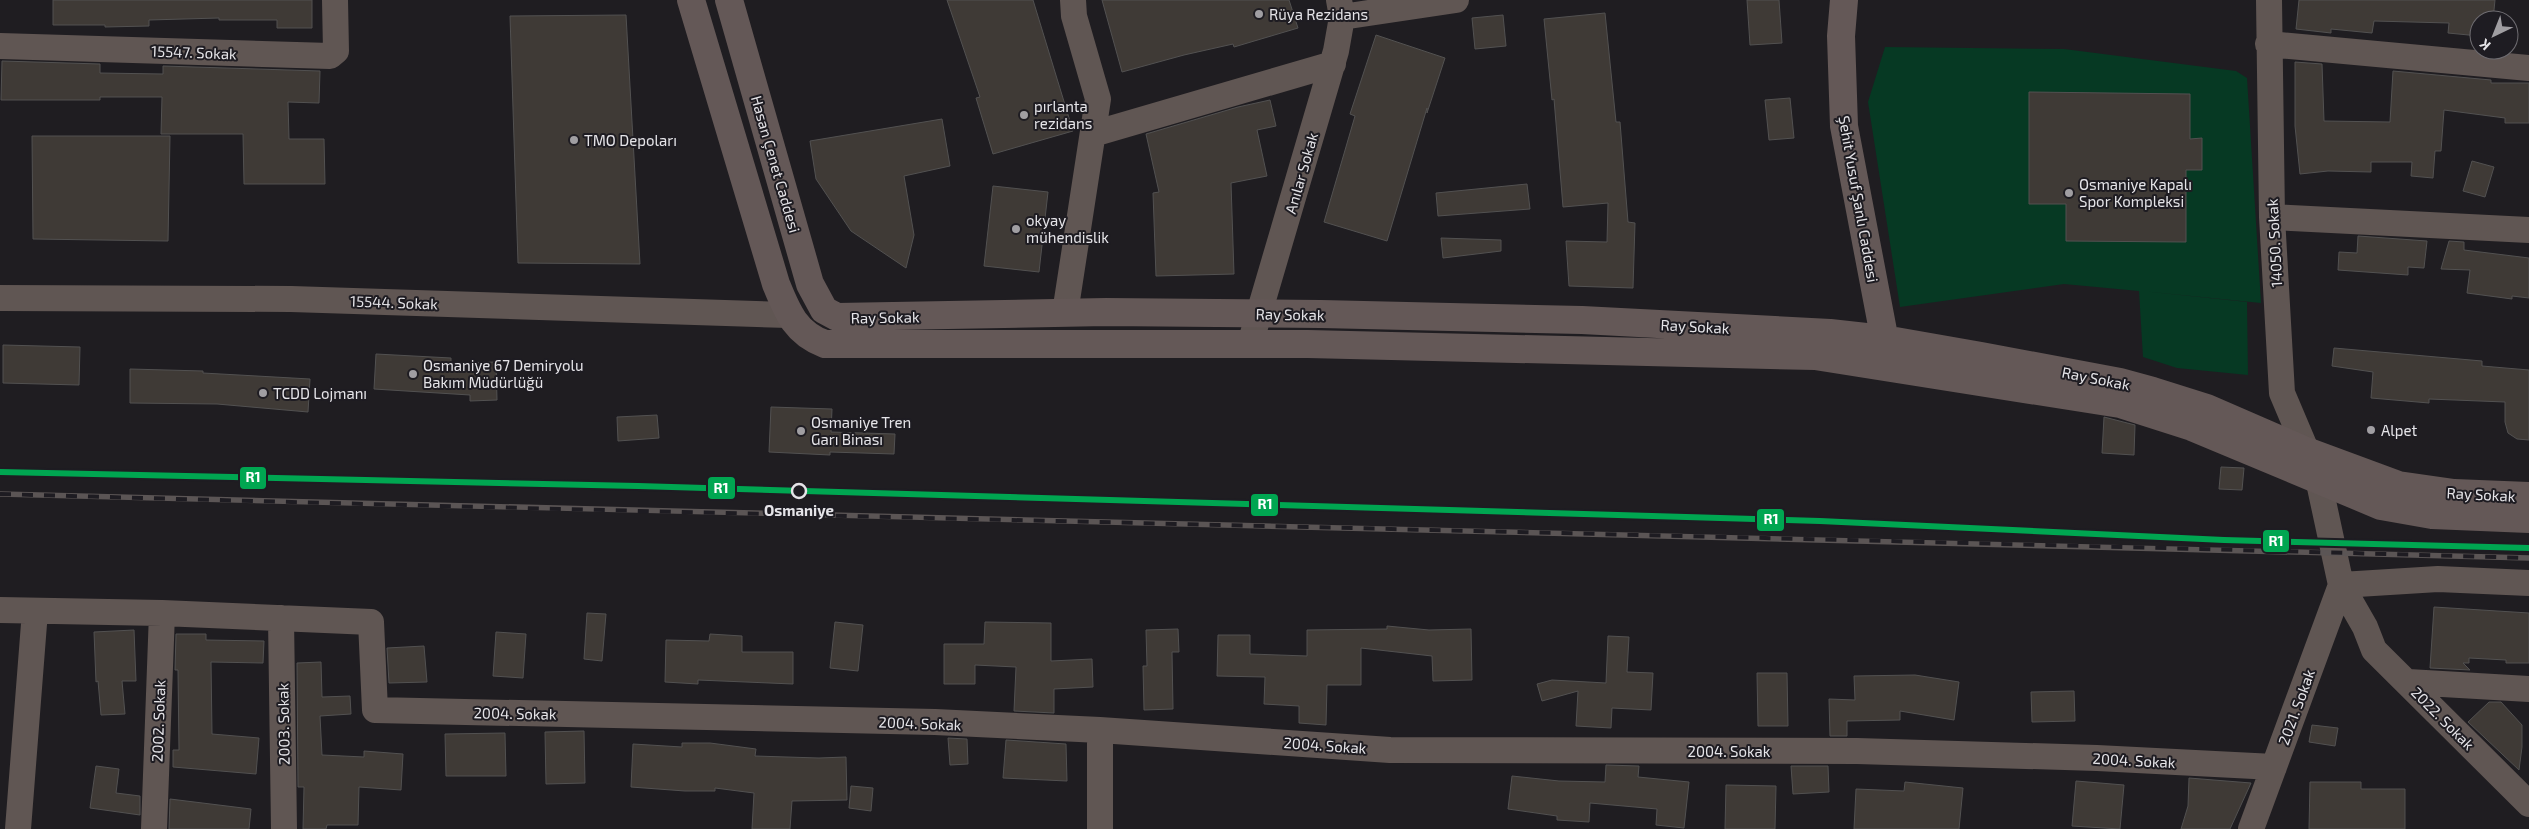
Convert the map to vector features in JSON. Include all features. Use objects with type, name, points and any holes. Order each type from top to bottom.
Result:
[{"type":"street","name":"15547. Sokak","points":[[0,46],[330,56],[336,51],[337,43],[335,0]]},
{"type":"street","points":[[691,0],[763,248],[789,315],[805,335],[819,342],[835,345],[1250,344],[1815,356],[1890,366],[2120,404],[2192,427],[2318,478],[2381,506],[2405,512],[2529,519]]},
{"type":"street","name":"Hasan Çenet Caddesi","points":[[729,0],[810,284],[824,310],[837,317]]},
{"type":"street","points":[[1065,313],[1098,99],[1074,16],[1073,0]]},
{"type":"street","points":[[1340,8],[1456,0]]},
{"type":"street","name":"Şehit Yusuf Şanlı Caddesi","points":[[1844,0],[1841,36],[1844,126],[1890,366]]},
{"type":"street","name":"14050. Sokak","points":[[2269,0],[2268,44],[2272,217],[2282,393],[2318,478],[2341,585]]},
{"type":"street","name":"Anılar Sokak","points":[[1250,344],[1333,64],[1340,8]]},
{"type":"street","points":[[2268,44],[2529,68]]},
{"type":"street","points":[[1093,134],[1333,64]]},
{"type":"street","points":[[2272,217],[2529,230]]},
{"type":"street","name":"15544. Sokak","points":[[0,298],[291,299],[789,315]]},
{"type":"street","name":"Ray Sokak","points":[[837,317],[1065,313],[1259,313],[1582,320],[1830,333],[1884,340],[2110,380],[2145,388],[2207,408],[2306,451],[2398,485],[2422,490],[2529,496]]},
{"type":"street","points":[[2341,585],[2438,579],[2529,583]]},
{"type":"street","name":"2022. Sokak","points":[[2341,585],[2365,627],[2374,650],[2529,804]]},
{"type":"street","name":"2021. Sokak","points":[[2250,829],[2341,585]]},
{"type":"street","points":[[0,610],[162,613],[281,618]]},
{"type":"street","points":[[18,829],[35,611]]},
{"type":"street","name":"2002. Sokak","points":[[154,829],[162,613]]},
{"type":"street","name":"2004. Sokak","points":[[281,618],[371,622],[375,710],[935,722],[1100,730],[1390,750],[1857,751],[2097,758],[2274,767]]},
{"type":"street","name":"2003. Sokak","points":[[281,618],[284,829]]},
{"type":"street","points":[[2408,682],[2529,689]]},
{"type":"street","points":[[1100,730],[1100,829]]},
{"type":"green space","name":"Osmaniye Kapalı Spor Kompleksi","points":[[1885,47],[2064,49],[2236,71],[2247,78],[2261,303],[2142,291],[2247,302],[2248,375],[2177,368],[2143,357],[2139,291],[2064,284],[1900,307],[1868,102]]},
{"type":"building","points":[[53,0],[312,0],[312,28],[277,28],[277,20],[219,20],[219,18],[149,20],[149,26],[53,25]]},
{"type":"building","points":[[947,0],[1033,0],[1073,131],[993,154],[976,98],[980,97]]},
{"type":"building","points":[[1102,0],[1289,0],[1298,28],[1234,47],[1233,44],[1122,72]]},
{"type":"building","points":[[1747,0],[1779,0],[1782,43],[1750,45]]},
{"type":"building","points":[[2299,0],[2495,0],[2494,10],[2469,10],[2469,35],[2448,33],[2449,23],[2374,21],[2372,33],[2331,29],[2331,33],[2296,29]]},
{"type":"building","points":[[1605,13],[1616,122],[1620,122],[1628,222],[1635,223],[1633,288],[1569,286],[1566,241],[1607,242],[1608,203],[1563,207],[1554,99],[1552,100],[1544,19]]},
{"type":"building","name":"TMO Depoları","points":[[626,15],[640,264],[518,263],[510,16]]},
{"type":"building","points":[[1503,15],[1506,46],[1475,49],[1472,18]]},
{"type":"building","points":[[1376,35],[1445,58],[1427,113],[1427,108],[1387,241],[1324,222],[1355,116],[1350,114]]},
{"type":"building","points":[[2,61],[100,64],[100,73],[163,74],[163,66],[320,71],[319,103],[288,102],[289,139],[324,139],[325,184],[244,184],[243,134],[161,134],[162,97],[100,97],[100,100],[1,100]]},
{"type":"building","points":[[2295,62],[2322,64],[2324,121],[2390,122],[2393,71],[2491,80],[2491,83],[2529,83],[2529,123],[2505,123],[2505,118],[2444,110],[2441,151],[2435,151],[2433,178],[2411,176],[2412,162],[2371,162],[2371,172],[2328,171],[2300,174],[2295,126]]},
{"type":"building","points":[[2029,92],[2190,94],[2190,139],[2202,138],[2202,170],[2186,170],[2186,242],[2066,241],[2066,204],[2029,204]]},
{"type":"building","points":[[1790,98],[1794,138],[1769,140],[1765,100]]},
{"type":"building","points":[[1270,100],[1276,126],[1257,130],[1267,176],[1231,183],[1234,274],[1156,276],[1153,193],[1159,192],[1146,134],[1238,107]]},
{"type":"building","points":[[942,119],[950,166],[904,176],[914,235],[906,268],[851,231],[816,179],[810,141]]},
{"type":"building","points":[[32,136],[170,136],[168,241],[33,239]]},
{"type":"building","points":[[2472,161],[2494,167],[2485,197],[2463,191]]},
{"type":"building","points":[[1527,184],[1530,209],[1438,216],[1436,193]]},
{"type":"building","name":"okyay mühendislik","points":[[993,186],[1048,192],[1039,272],[984,266]]},
{"type":"building","points":[[2358,236],[2427,241],[2424,268],[2408,267],[2408,275],[2338,270],[2339,252],[2357,253]]},
{"type":"building","points":[[1441,238],[1501,240],[1501,251],[1443,258]]},
{"type":"building","points":[[2449,241],[2464,242],[2464,250],[2529,258],[2529,298],[2512,296],[2512,299],[2467,293],[2470,270],[2441,269]]},
{"type":"building","points":[[3,345],[80,347],[79,385],[3,383]]},
{"type":"building","points":[[2334,348],[2482,361],[2482,366],[2529,370],[2529,440],[2517,439],[2508,433],[2505,422],[2505,402],[2429,399],[2429,403],[2371,398],[2373,372],[2332,366]]},
{"type":"building","name":"Osmaniye 67 Demiryolu Bakım Müdürlüğü","points":[[376,354],[451,358],[451,363],[496,362],[497,400],[470,401],[470,395],[374,389]]},
{"type":"building","points":[[130,369],[203,371],[203,373],[310,379],[308,412],[217,404],[130,403]]},
{"type":"building","name":"Osmaniye Tren Garı Binası","points":[[771,407],[832,409],[831,432],[895,434],[894,454],[830,452],[830,455],[769,452]]},
{"type":"building","points":[[657,415],[659,438],[618,441],[617,417]]},
{"type":"building","points":[[2104,417],[2135,425],[2134,455],[2102,453]]},
{"type":"building","points":[[2221,467],[2244,468],[2242,490],[2219,489]]},
{"type":"building","points":[[2434,607],[2529,613],[2529,663],[2506,663],[2506,660],[2469,658],[2469,663],[2463,663],[2470,670],[2430,668]]},
{"type":"building","points":[[587,613],[606,614],[602,661],[584,659]]},
{"type":"building","points":[[835,622],[863,625],[858,671],[830,668]]},
{"type":"building","points":[[985,622],[1051,623],[1051,661],[1092,659],[1093,687],[1054,689],[1054,713],[1014,711],[1016,667],[975,665],[975,684],[944,684],[944,644],[984,644]]},
{"type":"building","points":[[1387,626],[1429,630],[1471,629],[1472,680],[1433,681],[1432,656],[1361,648],[1361,685],[1327,685],[1326,725],[1299,723],[1299,706],[1264,704],[1265,677],[1217,676],[1218,635],[1250,635],[1250,654],[1307,656],[1307,630],[1387,629]]},
{"type":"building","points":[[1178,629],[1179,652],[1172,652],[1173,709],[1144,710],[1143,666],[1147,666],[1146,630]]},
{"type":"building","points":[[134,630],[136,681],[122,681],[125,714],[101,715],[98,681],[96,682],[94,632]]},
{"type":"building","points":[[496,632],[526,634],[523,678],[493,676]]},
{"type":"building","points":[[176,634],[206,634],[206,640],[264,641],[263,663],[211,662],[212,734],[259,738],[256,774],[173,767],[173,750],[179,750],[178,670],[175,670]]},
{"type":"building","points":[[710,634],[742,636],[742,652],[793,652],[793,684],[698,680],[698,684],[665,682],[666,640],[709,641]]},
{"type":"building","points":[[1608,636],[1629,637],[1627,672],[1653,673],[1651,710],[1612,708],[1611,728],[1576,726],[1578,691],[1542,701],[1537,684],[1552,680],[1606,683]]},
{"type":"building","points":[[424,646],[427,682],[389,683],[387,648]]},
{"type":"building","points":[[321,662],[322,697],[350,696],[351,714],[320,716],[322,755],[364,757],[364,751],[403,754],[401,790],[359,787],[358,825],[327,825],[326,829],[303,829],[304,787],[298,787],[297,663]]},
{"type":"building","points":[[1757,673],[1787,673],[1788,726],[1758,726]]},
{"type":"building","points":[[1915,675],[1959,682],[1954,720],[1900,711],[1900,720],[1847,721],[1847,736],[1830,736],[1829,699],[1855,700],[1854,676]]},
{"type":"building","points":[[2074,691],[2075,721],[2032,722],[2031,692]]},
{"type":"building","points":[[2489,702],[2501,702],[2522,725],[2519,770],[2468,722]]},
{"type":"building","points":[[2312,725],[2338,728],[2335,746],[2309,742]]},
{"type":"building","points":[[584,731],[585,783],[546,784],[545,732]]},
{"type":"building","points":[[505,733],[506,776],[446,776],[445,734]]},
{"type":"building","points":[[948,738],[967,739],[968,764],[950,765]]},
{"type":"building","points":[[1006,740],[1066,744],[1067,781],[1003,778]]},
{"type":"building","points":[[682,743],[710,743],[756,749],[755,756],[846,757],[847,800],[792,801],[790,829],[752,829],[754,793],[715,788],[715,791],[685,791],[631,787],[633,744],[682,747]]},
{"type":"building","points":[[1606,765],[1639,766],[1638,777],[1689,782],[1684,828],[1656,825],[1657,809],[1590,803],[1589,822],[1557,820],[1557,816],[1508,809],[1512,776],[1559,781],[1605,782]]},
{"type":"building","points":[[96,766],[119,769],[116,793],[140,796],[140,815],[90,808]]},
{"type":"building","points":[[1791,766],[1828,766],[1829,792],[1793,794]]},
{"type":"building","points":[[2189,778],[2251,783],[2230,829],[2181,829],[2188,806]]},
{"type":"building","points":[[2076,781],[2124,785],[2120,829],[2072,826]]},
{"type":"building","points":[[1905,782],[1963,788],[1959,829],[1854,829],[1856,789],[1904,791]]},
{"type":"building","points":[[2310,782],[2361,782],[2361,789],[2405,789],[2405,829],[2309,829]]},
{"type":"building","points":[[1726,785],[1776,786],[1775,829],[1725,829]]},
{"type":"building","points":[[851,786],[873,788],[871,811],[849,808]]},
{"type":"building","points":[[170,799],[251,809],[249,829],[169,829]]},
{"type":"railway","points":[[0,472],[638,486],[1820,521],[2224,540]]},
{"type":"railway","points":[[0,494],[2529,558]]},
{"type":"transit line","name":"R1","points":[[0,472],[638,486],[1820,521],[2224,540],[2529,548]]},
{"type":"place","name":"Rüya Rezidans","points":[[1259,14]]},
{"type":"place","name":"pırlanta rezidans","points":[[1024,115]]},
{"type":"place","name":"TMO Depoları","points":[[574,140]]},
{"type":"place","name":"Osmaniye Kapalı Spor Kompleksi","points":[[2069,193]]},
{"type":"place","name":"okyay mühendislik","points":[[1016,229]]},
{"type":"place","name":"Osmaniye 67 Demiryolu Bakım Müdürlüğü","points":[[413,374]]},
{"type":"place","name":"TCDD Lojmanı","points":[[263,393]]},
{"type":"place","name":"Alpet","points":[[2371,430]]},
{"type":"place","name":"Osmaniye Tren Garı Binası","points":[[801,431]]},
{"type":"place","name":"Osmaniye","points":[[799,491]]}]
